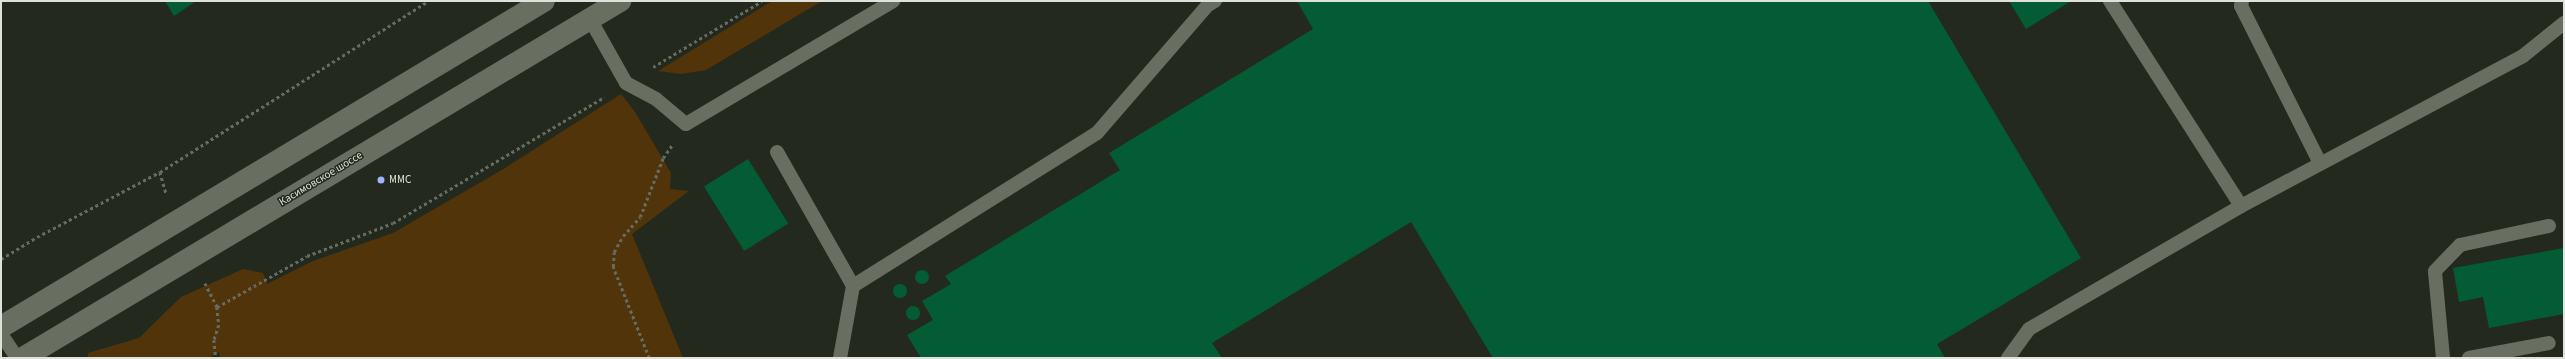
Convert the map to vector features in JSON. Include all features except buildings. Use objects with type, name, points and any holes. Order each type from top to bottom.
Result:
[{"type":"main road","points":[[1,327],[544,1]]},
{"type":"main road","name":"Касимовское шоссе","points":[[23,358],[620,1]]},
{"type":"lane","points":[[590,19],[626,83],[656,99],[686,124],[893,1]]},
{"type":"lane","points":[[2110,1],[2241,206]]},
{"type":"lane","points":[[2242,1],[2241,6],[2320,163]]},
{"type":"lane","points":[[853,286],[1097,133],[1209,2]]},
{"type":"lane","points":[[2008,358],[2029,329],[2241,206],[2523,56],[2564,24]]},
{"type":"lane","points":[[777,152],[853,286],[840,358]]},
{"type":"lane","points":[[2443,358],[2435,271],[2460,245],[2549,226]]},
{"type":"lane","points":[[1,334],[17,358]]},
{"type":"lane","points":[[2469,358],[2549,343]]},
{"type":"path","points":[[1,259],[37,237],[160,172],[428,1]]},
{"type":"path","points":[[216,358],[214,340],[219,325],[217,307],[307,256],[393,224],[762,1]]},
{"type":"path","points":[[649,358],[614,267],[614,252],[623,236],[640,217],[663,158],[686,124]]},
{"type":"shaded area","points":[[772,1],[822,1],[706,70],[681,74],[658,71]]},
{"type":"shaded area","points":[[621,94],[635,112],[671,173],[670,189],[689,191],[632,234],[683,358],[220,358],[219,352],[208,358],[88,358],[88,353],[139,338],[181,297],[243,269],[263,273],[267,284],[313,261],[393,233],[500,171]]},
{"type":"place","name":"ММС","points":[[381,180]]}]
